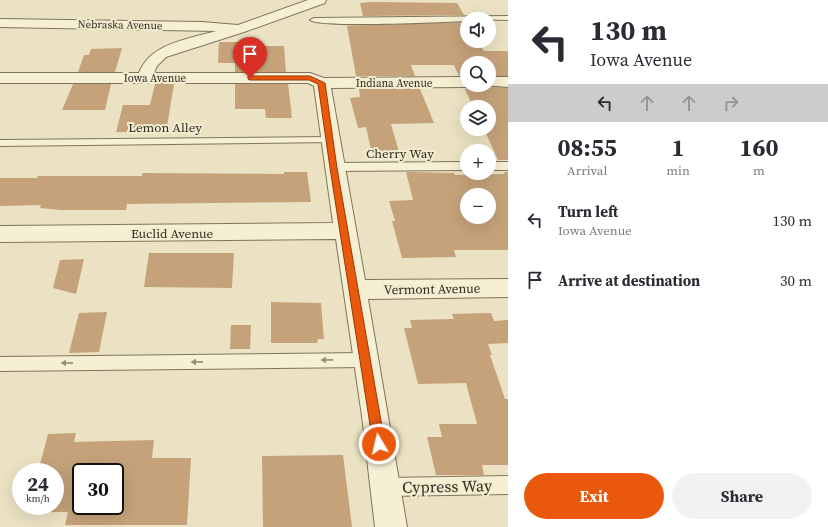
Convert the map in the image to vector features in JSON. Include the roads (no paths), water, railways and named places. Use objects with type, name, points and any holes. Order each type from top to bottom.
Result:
[{"type":"street","points":[[144,78],[150,64],[161,54],[239,29],[320,0]]},
{"type":"street","points":[[286,13],[314,20]]},
{"type":"street","name":"Nebraska Avenue","points":[[0,24],[194,26],[239,29]]},
{"type":"street","name":"Iowa Avenue","points":[[0,78],[316,80]]},
{"type":"street","points":[[316,80],[330,140],[333,168],[355,290],[386,486],[391,527]]},
{"type":"street","name":"Indiana Avenue","points":[[316,80],[460,82]]},
{"type":"street","points":[[496,82],[508,82]]},
{"type":"street","name":"Euclid Avenue","points":[[0,234],[344,231]]},
{"type":"street","name":"Vermont Avenue","points":[[355,290],[508,288]]},
{"type":"lane","points":[[314,20],[340,21],[508,18]]},
{"type":"lane","name":"Lemon Alley","points":[[0,143],[330,140]]},
{"type":"lane","name":"Cherry Way","points":[[333,168],[460,166]]},
{"type":"lane","points":[[496,166],[508,166]]},
{"type":"lane","points":[[0,364],[366,360]]},
{"type":"lane","name":"Cypress Way","points":[[386,486],[508,485]]}]
